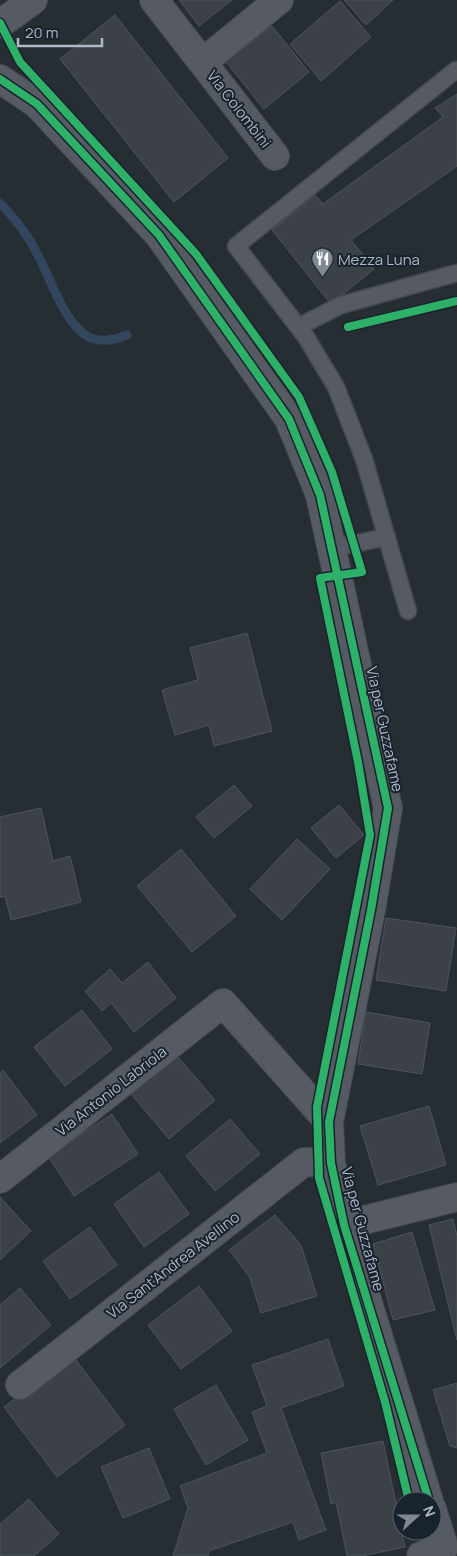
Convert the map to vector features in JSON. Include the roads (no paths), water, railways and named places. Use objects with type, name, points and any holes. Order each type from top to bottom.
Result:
[{"type":"street","points":[[0,24],[33,0]]},
{"type":"street","name":"Via Colombini","points":[[154,0],[275,156]]},
{"type":"street","name":"Via Colombini","points":[[203,62],[279,0]]},
{"type":"street","name":"Via per Guzzafame","points":[[0,79],[37,104],[159,234],[288,419],[320,495],[388,808],[371,910],[329,1122],[331,1163],[344,1225],[427,1491]]},
{"type":"street","name":"Via Antonio Labriola","points":[[0,1179],[223,1003],[329,1122]]},
{"type":"street","name":"Via Sant'Andrea Avellino","points":[[20,1385],[304,1162],[331,1163]]},
{"type":"street","points":[[344,1225],[457,1197]]},
{"type":"lane","points":[[408,611],[364,459],[336,387],[306,337],[236,246],[457,71]]},
{"type":"lane","points":[[298,327],[341,306],[457,273]]},
{"type":"lane","points":[[333,548],[387,537]]},
{"type":"waterway","points":[[0,203],[27,236],[61,305],[76,327],[98,340],[111,340],[127,335]]},
{"type":"place","name":"Mezza Luna","points":[[322,278]]}]
